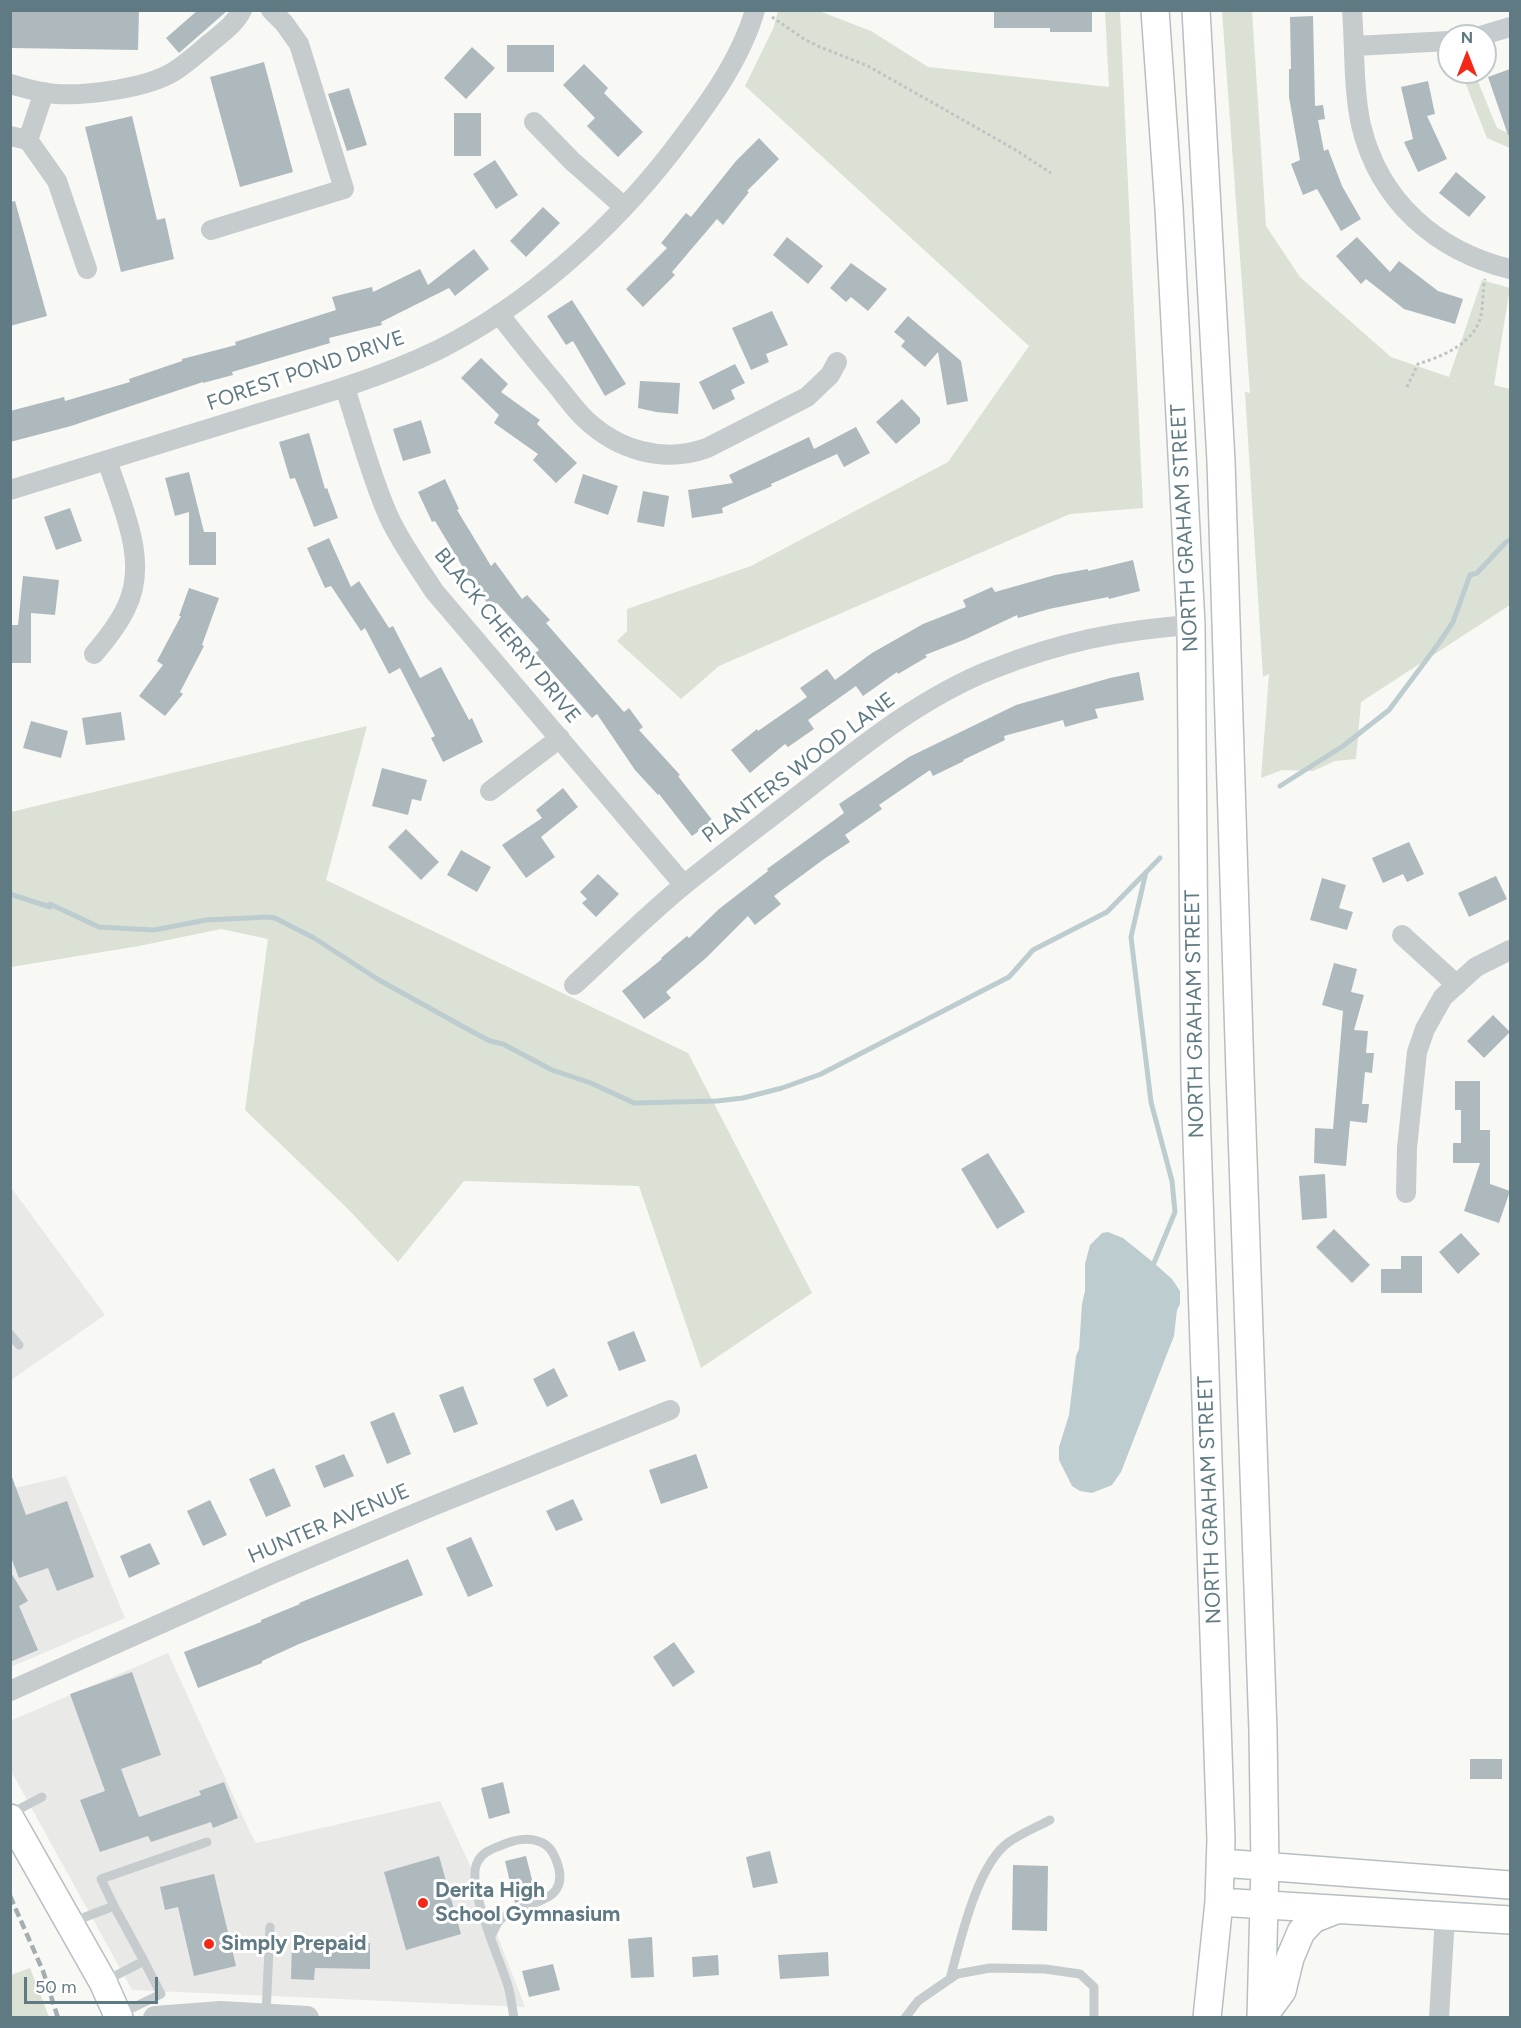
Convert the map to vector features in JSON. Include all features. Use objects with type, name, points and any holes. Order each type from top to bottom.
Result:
[{"type":"main road","name":"NORTH GRAHAM STREET","points":[[1155,10],[1170,220],[1191,625],[1195,1080],[1222,1863],[1207,2018]]},
{"type":"main road","name":"NORTH GRAHAM STREET","points":[[1196,10],[1222,473],[1239,1061],[1263,1731],[1266,1866],[1262,2018]]},
{"type":"main road","points":[[10,1816],[103,1982],[118,2016]]},
{"type":"main road","points":[[1222,1863],[1510,1885]]},
{"type":"main road","points":[[1219,1902],[1510,1920]]},
{"type":"main road","points":[[1262,2018],[1282,1991],[1290,1958],[1301,1932],[1313,1919],[1336,1910]]},
{"type":"street","points":[[10,84],[57,94],[86,93],[134,86],[157,79],[173,72],[194,57],[237,20],[242,10]]},
{"type":"street","points":[[211,230],[344,189],[299,44],[271,10]]},
{"type":"street","points":[[1352,10],[1361,124],[1370,153],[1381,176],[1394,196],[1433,235],[1453,248],[1487,263],[1510,269]]},
{"type":"street","name":"FOREST POND DRIVE","points":[[10,490],[345,388],[403,366],[439,349],[500,314],[558,270],[662,164],[704,109],[752,22],[761,12]]},
{"type":"street","points":[[1355,46],[1437,42]]},
{"type":"street","points":[[44,92],[19,138],[57,181],[87,269]]},
{"type":"street","points":[[534,122],[572,161],[623,206]]},
{"type":"street","points":[[500,314],[584,417],[604,435],[623,445],[648,453],[676,455],[707,448],[807,397],[830,375],[837,362]]},
{"type":"street","name":"BLACK CHERRY DRIVE","points":[[345,388],[388,515],[434,591],[684,885]]},
{"type":"street","points":[[94,654],[127,607],[135,564],[134,547],[107,460]]},
{"type":"street","name":"PLANTERS WOOD LANE","points":[[574,985],[684,885],[867,742],[950,689],[991,669],[1040,651],[1085,639],[1136,629],[1191,625]]},
{"type":"street","points":[[490,791],[560,738]]},
{"type":"street","points":[[1402,935],[1457,985]]},
{"type":"street","points":[[1406,1193],[1407,1148],[1417,1052],[1434,1010],[1443,997],[1476,966],[1510,950]]},
{"type":"street","name":"HUNTER AVENUE","points":[[10,1691],[296,1564],[670,1410]]},
{"type":"street","points":[[1439,2018],[1445,1916]]},
{"type":"street","points":[[155,2018],[266,2015],[307,2018]]},
{"type":"lane","points":[[10,1334],[19,1345]]},
{"type":"lane","points":[[10,1816],[42,1797]]},
{"type":"lane","points":[[950,1980],[969,1911],[990,1863],[1008,1842],[1050,1820]]},
{"type":"lane","points":[[491,1936],[500,1920],[506,1915],[556,1892],[561,1880],[557,1860],[547,1846],[530,1838],[507,1842],[485,1852],[476,1863],[475,1880],[479,1904],[509,1988],[514,2018]]},
{"type":"lane","points":[[118,2016],[161,1994],[101,1879],[207,1842]]},
{"type":"lane","points":[[70,1923],[114,1906]]},
{"type":"lane","points":[[266,2015],[270,1927]]},
{"type":"lane","points":[[103,1982],[144,1961]]},
{"type":"lane","points":[[905,2018],[918,2001],[957,1974],[990,1968],[1045,1969],[1080,1974],[1094,1987],[1094,2018]]},
{"type":"path","points":[[761,12],[804,39],[868,66],[1014,149],[1051,173]]},
{"type":"path","points":[[1407,387],[1418,364],[1451,352],[1469,336],[1479,322],[1487,263]]},
{"type":"shaded area","points":[[778,11],[819,11],[871,31],[928,67],[1109,87],[1105,11],[1120,11],[1143,508],[1070,514],[719,666],[681,699],[617,641],[627,631],[627,609],[751,566],[948,462],[1029,346],[745,86],[773,29]]},
{"type":"shaded area","points":[[1222,11],[1252,11],[1266,226],[1300,277],[1391,357],[1449,377],[1482,280],[1510,288],[1494,385],[1510,389],[1510,605],[1361,702],[1356,759],[1335,761],[1313,771],[1282,770],[1261,778],[1269,674],[1263,677],[1245,392],[1250,393]]},
{"type":"shaded area","points":[[1466,84],[1479,84],[1497,128],[1510,134],[1510,148],[1487,138]]},
{"type":"shaded area","points":[[367,726],[326,880],[688,1053],[812,1293],[701,1368],[639,1186],[464,1181],[398,1262],[348,1209],[245,1110],[268,939],[221,929],[139,946],[11,967],[11,812]]},
{"type":"shaded area","points":[[10,1186],[105,1315],[11,1380],[10,1380]]},
{"type":"shaded area","points":[[1108,1232],[1123,1238],[1172,1279],[1180,1291],[1180,1304],[1177,1310],[1174,1336],[1121,1472],[1112,1485],[1092,1493],[1080,1491],[1072,1486],[1059,1460],[1059,1447],[1069,1415],[1076,1356],[1079,1349],[1085,1291],[1085,1264],[1090,1245],[1102,1233]]},
{"type":"shaded area","points":[[66,1476],[125,1618],[11,1667],[10,1489]]},
{"type":"shaded area","points":[[168,1653],[256,1843],[440,1801],[470,1865],[525,2007],[132,1990],[11,1771],[10,1721]]},
{"type":"shaded area","points":[[30,1968],[49,2017],[11,2017],[11,1975]]},
{"type":"building","points":[[10,10],[139,10],[138,50],[10,48]]},
{"type":"building","points":[[198,10],[228,10],[179,53],[166,38]]},
{"type":"building","points":[[994,10],[1092,10],[1092,32],[1050,32],[1050,28],[994,28]]},
{"type":"building","points":[[1313,16],[1315,106],[1323,105],[1325,119],[1318,120],[1324,151],[1328,149],[1342,186],[1361,219],[1341,231],[1317,189],[1303,195],[1291,164],[1300,160],[1289,97],[1290,17]]},
{"type":"building","points":[[507,45],[554,45],[554,72],[507,72]]},
{"type":"building","points":[[472,47],[495,68],[466,99],[444,78]]},
{"type":"building","points":[[264,62],[293,172],[240,187],[210,77]]},
{"type":"building","points":[[584,64],[608,88],[604,93],[643,132],[618,157],[587,126],[595,118],[563,85]]},
{"type":"building","points":[[1510,69],[1510,135],[1508,135],[1490,84],[1497,84],[1497,74]]},
{"type":"building","points":[[1428,81],[1435,114],[1427,116],[1447,159],[1418,172],[1404,142],[1413,139],[1401,87]]},
{"type":"building","points":[[349,88],[367,145],[347,151],[328,94]]},
{"type":"building","points":[[454,113],[481,113],[481,156],[454,156]]},
{"type":"building","points":[[132,116],[157,220],[165,218],[174,259],[121,272],[85,127]]},
{"type":"building","points":[[759,138],[779,159],[747,191],[749,192],[723,225],[717,219],[672,272],[675,275],[643,307],[626,289],[667,248],[661,243],[686,213],[691,217],[736,161]]},
{"type":"building","points":[[495,160],[518,195],[496,209],[473,174]]},
{"type":"building","points":[[1456,172],[1486,197],[1469,217],[1439,193]]},
{"type":"building","points":[[15,201],[47,316],[10,326],[10,202]]},
{"type":"building","points":[[543,207],[560,223],[526,257],[510,241]]},
{"type":"building","points":[[787,237],[823,266],[808,284],[773,255]]},
{"type":"building","points":[[1357,237],[1390,272],[1399,261],[1438,291],[1463,299],[1455,324],[1404,309],[1366,279],[1361,284],[1336,256]]},
{"type":"building","points":[[474,249],[489,269],[455,296],[449,288],[381,322],[382,325],[329,338],[330,343],[232,372],[233,375],[203,382],[71,426],[10,442],[10,411],[64,397],[65,401],[130,382],[129,379],[182,361],[182,359],[236,345],[235,342],[336,310],[332,297],[372,287],[373,292],[420,269],[428,285]]},
{"type":"building","points":[[851,263],[887,289],[868,311],[851,297],[846,302],[830,288]]},
{"type":"building","points":[[572,300],[626,384],[605,396],[573,341],[566,345],[547,316]]},
{"type":"building","points":[[772,311],[788,345],[766,354],[769,362],[751,370],[732,328]]},
{"type":"building","points":[[908,316],[961,361],[968,401],[947,405],[938,352],[925,367],[901,346],[905,341],[894,332]]},
{"type":"building","points":[[481,358],[508,384],[501,392],[540,420],[537,424],[577,463],[556,483],[533,460],[538,454],[494,423],[499,415],[461,378]]},
{"type":"building","points":[[735,364],[745,383],[731,390],[735,399],[713,410],[699,382]]},
{"type":"building","points":[[640,381],[680,383],[678,414],[638,408]]},
{"type":"building","points":[[902,399],[920,418],[920,423],[896,444],[876,422]]},
{"type":"building","points":[[421,420],[431,453],[403,461],[393,429]]},
{"type":"building","points":[[856,427],[870,453],[844,467],[837,454],[722,508],[723,513],[692,518],[688,490],[733,483],[729,475],[809,437],[814,449]]},
{"type":"building","points":[[309,433],[325,489],[327,488],[338,518],[314,527],[295,478],[290,479],[279,442]]},
{"type":"building","points":[[189,472],[204,532],[216,532],[216,565],[189,565],[189,512],[175,516],[165,478]]},
{"type":"building","points":[[583,474],[618,486],[608,515],[574,503]]},
{"type":"building","points":[[445,479],[459,509],[457,510],[491,566],[495,562],[522,599],[527,595],[550,620],[546,623],[624,712],[629,708],[643,727],[639,730],[680,775],[678,776],[713,821],[692,836],[659,794],[635,770],[597,714],[592,718],[535,653],[539,650],[497,603],[490,607],[473,584],[435,521],[432,522],[418,492]]},
{"type":"building","points":[[643,491],[669,496],[664,527],[637,522]]},
{"type":"building","points":[[70,508],[82,541],[56,550],[44,517]]},
{"type":"building","points":[[329,538],[351,587],[359,581],[389,628],[393,626],[420,678],[441,667],[469,720],[472,718],[483,742],[443,762],[431,738],[435,736],[400,668],[389,674],[365,628],[361,631],[331,586],[325,588],[307,548]]},
{"type":"building","points":[[1133,560],[1140,591],[1109,599],[1108,597],[1049,609],[1018,618],[1017,615],[925,655],[927,657],[898,674],[897,672],[863,696],[856,686],[808,720],[814,729],[788,747],[785,744],[750,773],[731,750],[757,729],[758,731],[807,697],[800,688],[827,669],[835,680],[872,653],[923,624],[966,607],[963,600],[992,587],[995,592],[1055,575],[1088,569],[1088,571]]},
{"type":"building","points":[[23,576],[59,580],[55,615],[31,613],[31,663],[10,663],[10,625],[18,625]]},
{"type":"building","points":[[189,588],[219,598],[202,645],[204,646],[180,692],[183,694],[165,716],[139,696],[163,665],[157,661],[181,616],[179,616]]},
{"type":"building","points":[[1139,672],[1144,700],[1095,709],[1098,718],[1065,727],[1063,720],[1004,736],[1005,740],[933,776],[930,770],[879,805],[882,809],[845,835],[850,842],[774,896],[781,904],[755,925],[748,916],[706,958],[666,992],[671,998],[644,1019],[622,991],[687,936],[689,938],[719,909],[768,871],[767,869],[844,813],[839,804],[909,757],[1016,705]]},
{"type":"building","points":[[121,712],[125,740],[86,745],[82,718]]},
{"type":"building","points":[[31,721],[68,731],[61,758],[23,748]]},
{"type":"building","points":[[382,768],[427,780],[421,801],[412,799],[408,815],[372,806]]},
{"type":"building","points":[[563,788],[578,807],[541,837],[555,857],[526,878],[502,845],[542,818],[536,810]]},
{"type":"building","points":[[406,829],[439,862],[421,880],[388,847]]},
{"type":"building","points":[[1409,842],[1424,874],[1407,882],[1403,874],[1383,883],[1372,858]]},
{"type":"building","points":[[461,850],[491,867],[477,892],[447,875]]},
{"type":"building","points":[[598,874],[619,894],[596,917],[582,903],[587,899],[580,892]]},
{"type":"building","points":[[1496,876],[1507,899],[1469,917],[1458,893]]},
{"type":"building","points":[[1322,878],[1346,885],[1339,908],[1353,912],[1347,930],[1310,920]]},
{"type":"building","points":[[1334,963],[1357,969],[1351,992],[1364,995],[1354,1030],[1368,1031],[1366,1053],[1374,1053],[1372,1073],[1365,1072],[1362,1104],[1369,1104],[1367,1123],[1350,1121],[1346,1166],[1314,1163],[1315,1128],[1333,1129],[1343,1011],[1322,1005]]},
{"type":"building","points":[[1493,1015],[1510,1032],[1484,1058],[1467,1041]]},
{"type":"building","points":[[1455,1081],[1480,1081],[1480,1130],[1490,1130],[1490,1184],[1510,1191],[1499,1223],[1464,1211],[1480,1163],[1453,1163],[1453,1143],[1461,1143],[1461,1110],[1455,1110]]},
{"type":"building","points":[[988,1153],[1025,1212],[997,1229],[961,1169]]},
{"type":"building","points":[[1325,1174],[1327,1218],[1302,1220],[1299,1176]]},
{"type":"building","points":[[1334,1229],[1370,1265],[1352,1283],[1316,1247]]},
{"type":"building","points":[[1461,1233],[1480,1254],[1458,1274],[1439,1252]]},
{"type":"building","points":[[1401,1256],[1422,1256],[1422,1293],[1381,1293],[1381,1269],[1401,1269]]},
{"type":"building","points":[[634,1331],[646,1361],[619,1371],[607,1342]]},
{"type":"building","points":[[554,1368],[568,1396],[547,1407],[533,1379]]},
{"type":"building","points":[[463,1386],[478,1424],[454,1433],[439,1395]]},
{"type":"building","points":[[394,1412],[411,1454],[387,1464],[370,1422]]},
{"type":"building","points":[[344,1454],[354,1476],[324,1488],[315,1466]]},
{"type":"building","points":[[696,1454],[708,1488],[661,1504],[649,1470]]},
{"type":"building","points":[[274,1468],[291,1506],[266,1517],[249,1479]]},
{"type":"building","points":[[10,1477],[12,1477],[26,1515],[67,1501],[94,1577],[57,1591],[48,1568],[19,1578],[10,1555]]},
{"type":"building","points":[[573,1499],[583,1520],[556,1531],[546,1511]]},
{"type":"building","points":[[210,1500],[227,1535],[203,1546],[187,1511]]},
{"type":"building","points":[[471,1537],[493,1586],[468,1597],[446,1548]]},
{"type":"building","points":[[150,1543],[160,1564],[129,1578],[120,1556]]},
{"type":"building","points":[[408,1559],[423,1595],[299,1644],[262,1663],[198,1688],[184,1652],[261,1622],[299,1603]]},
{"type":"building","points":[[10,1571],[28,1601],[19,1606],[38,1650],[10,1662]]},
{"type":"building","points":[[674,1642],[695,1672],[673,1687],[653,1657]]},
{"type":"building","points":[[132,1672],[161,1755],[121,1769],[139,1817],[201,1795],[199,1791],[224,1782],[238,1818],[213,1828],[211,1822],[151,1842],[148,1836],[100,1852],[80,1800],[105,1791],[70,1694]]},
{"type":"building","points":[[1470,1759],[1502,1759],[1502,1779],[1470,1779]]},
{"type":"building","points":[[503,1782],[510,1813],[489,1819],[481,1788]]},
{"type":"building","points":[[770,1851],[778,1883],[753,1888],[746,1857]]},
{"type":"building","name":"Derita High School Gymnasium","points":[[439,1856],[461,1934],[406,1950],[384,1872]]},
{"type":"building","points":[[526,1856],[536,1895],[515,1903],[505,1861]]},
{"type":"building","points":[[1013,1865],[1048,1866],[1047,1931],[1012,1930]]},
{"type":"building","points":[[214,1874],[236,1966],[194,1976],[178,1907],[165,1910],[160,1887]]},
{"type":"building","points":[[652,1937],[654,1977],[631,1978],[628,1939]]},
{"type":"building","points":[[292,1941],[370,1943],[370,1969],[315,1968],[314,1980],[291,1979]]},
{"type":"building","points":[[828,1952],[829,1976],[780,1979],[778,1955]]},
{"type":"building","points":[[718,1955],[719,1975],[693,1977],[692,1957]]},
{"type":"building","points":[[553,1964],[560,1990],[529,1997],[522,1971]]},
{"type":"waterway","points":[[1280,786],[1343,746],[1389,710],[1453,622],[1470,575],[1477,573],[1510,540]]},
{"type":"waterway","points":[[10,894],[50,907],[50,904],[99,927],[154,930],[206,920],[275,918],[314,938],[379,980],[471,1031],[490,1041],[503,1044],[552,1070],[591,1083],[634,1103],[717,1101],[743,1098],[782,1088],[821,1074],[1009,977],[1033,950],[1107,912],[1160,858]]},
{"type":"waterway","points":[[1146,872],[1131,937],[1151,1102],[1172,1181],[1175,1212],[1154,1263]]},
{"type":"railway","points":[[10,1896],[43,1971],[58,2018]]},
{"type":"place","name":"Derita High School Gymnasium","points":[[423,1903]]},
{"type":"place","name":"Simply Prepaid","points":[[209,1944]]}]
